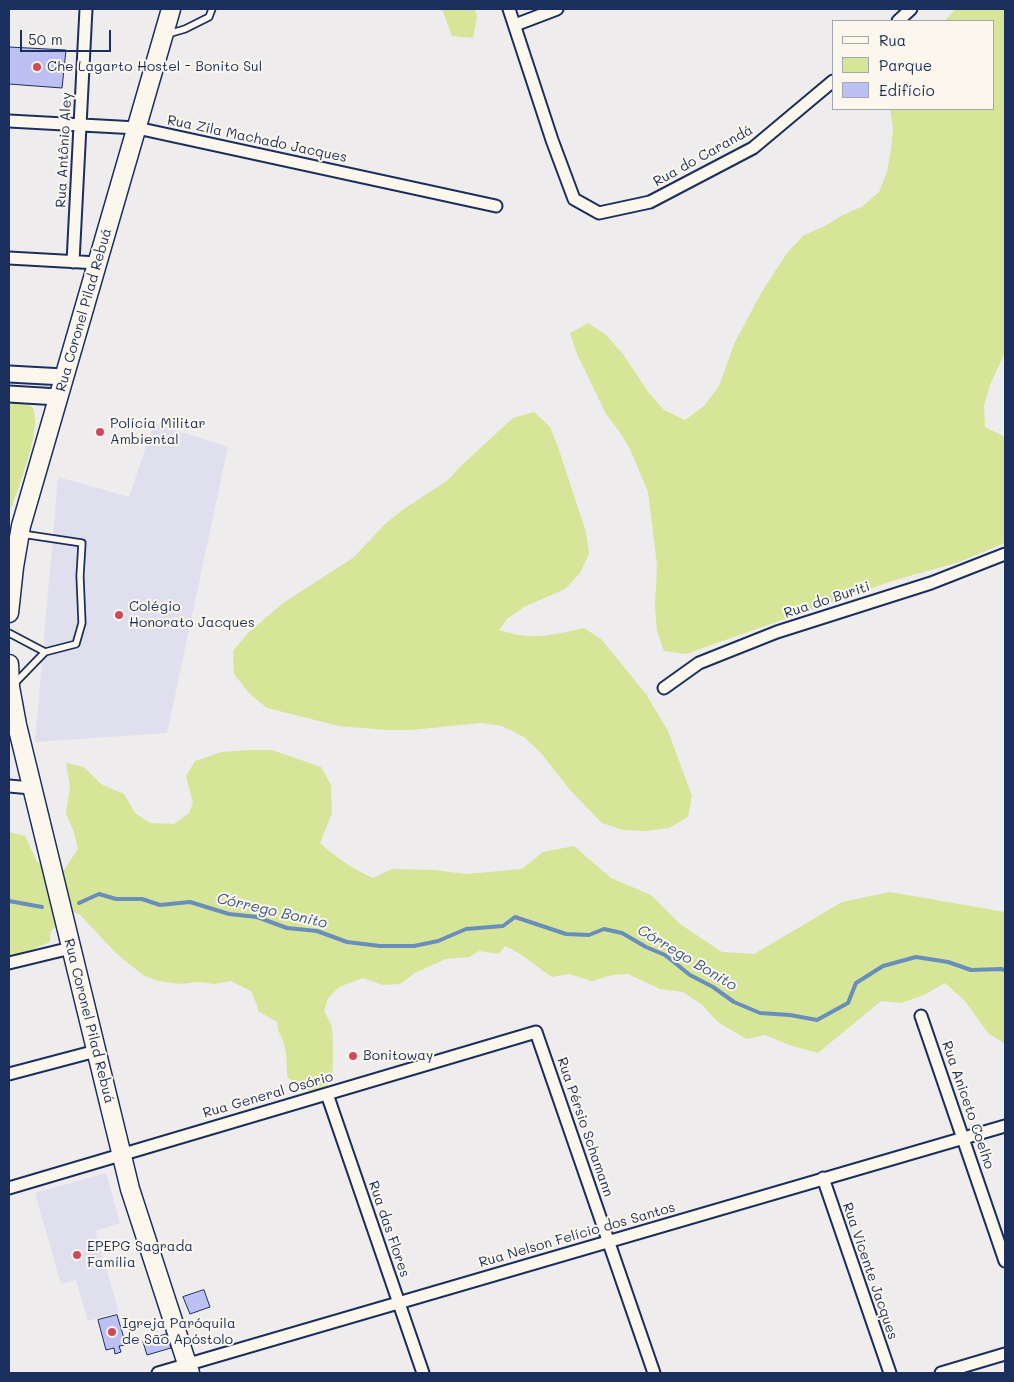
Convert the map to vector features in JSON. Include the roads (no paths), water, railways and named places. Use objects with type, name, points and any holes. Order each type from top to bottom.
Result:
[{"type":"main road","name":"Rua Coronel Pilad Rebuá","points":[[9,613],[16,528],[58,397],[172,9]]},
{"type":"main road","name":"Rua Coronel Pilad Rebuá","points":[[9,664],[10,687],[31,788],[121,1154],[150,1253],[189,1369]]},
{"type":"street","name":"Rua Antônio Aley","points":[[73,262],[86,9]]},
{"type":"street","points":[[509,9],[516,25],[557,9]]},
{"type":"street","points":[[899,20],[910,9]]},
{"type":"street","name":"Rua do Carandá","points":[[516,25],[552,140],[574,199],[599,213],[650,202],[753,148],[832,82]]},
{"type":"street","name":"Rua Zila Machado Jacques","points":[[9,121],[137,128],[496,206]]},
{"type":"street","points":[[9,258],[98,263]]},
{"type":"street","points":[[9,374],[64,377]]},
{"type":"street","points":[[9,394],[58,397]]},
{"type":"street","name":"Rua do Buriti","points":[[664,688],[699,663],[768,635],[931,583],[1005,554]]},
{"type":"street","points":[[9,786],[31,788]]},
{"type":"street","points":[[9,963],[71,948]]},
{"type":"street","name":"Rua Aniceto Coelho","points":[[921,1016],[1005,1261]]},
{"type":"street","name":"Rua General Osório","points":[[9,1188],[536,1032]]},
{"type":"street","name":"Rua Pérsio Schamann","points":[[536,1032],[654,1373]]},
{"type":"street","points":[[9,1074],[96,1051]]},
{"type":"street","name":"Rua das Flores","points":[[327,1094],[423,1373]]},
{"type":"street","name":"Rua Nelson Felício dos Santos","points":[[158,1373],[189,1369],[398,1303],[1005,1126]]},
{"type":"street","name":"Rua Vicente Jacques","points":[[823,1178],[890,1373]]},
{"type":"street","points":[[941,1373],[1005,1354]]},
{"type":"lane","points":[[164,35],[185,29],[209,17],[212,9]]},
{"type":"lane","points":[[10,687],[45,652],[76,644],[82,623],[80,576],[82,544],[37,535],[16,528]]},
{"type":"lane","points":[[9,632],[45,652]]},
{"type":"waterway","name":"Córrego Bonito","points":[[79,903],[99,894],[116,899],[142,899],[160,905],[190,902],[229,914],[257,917],[287,928],[317,931],[347,942],[380,946],[414,946],[438,941],[466,929],[503,926],[515,917],[566,934],[589,935],[604,929],[622,933],[646,947],[665,955],[690,975],[713,987],[734,1002],[760,1013],[790,1015],[817,1020],[848,1003],[856,983],[883,966],[916,957],[948,962],[971,970],[1005,970]]},
{"type":"waterway","points":[[9,901],[42,907]]},
{"type":"place","name":"Che Lagarto Hostel - Bonito Sul","points":[[37,67]]},
{"type":"place","name":"Polícia Militar Ambiental","points":[[100,432]]},
{"type":"place","name":"Colégio Honorato Jacques","points":[[119,615]]},
{"type":"place","name":"Bonitoway","points":[[353,1056]]},
{"type":"place","name":"EPEPG Sagrada Família","points":[[77,1255]]},
{"type":"place","name":"Igreja Paróquila de São Apóstolo","points":[[112,1332]]}]
